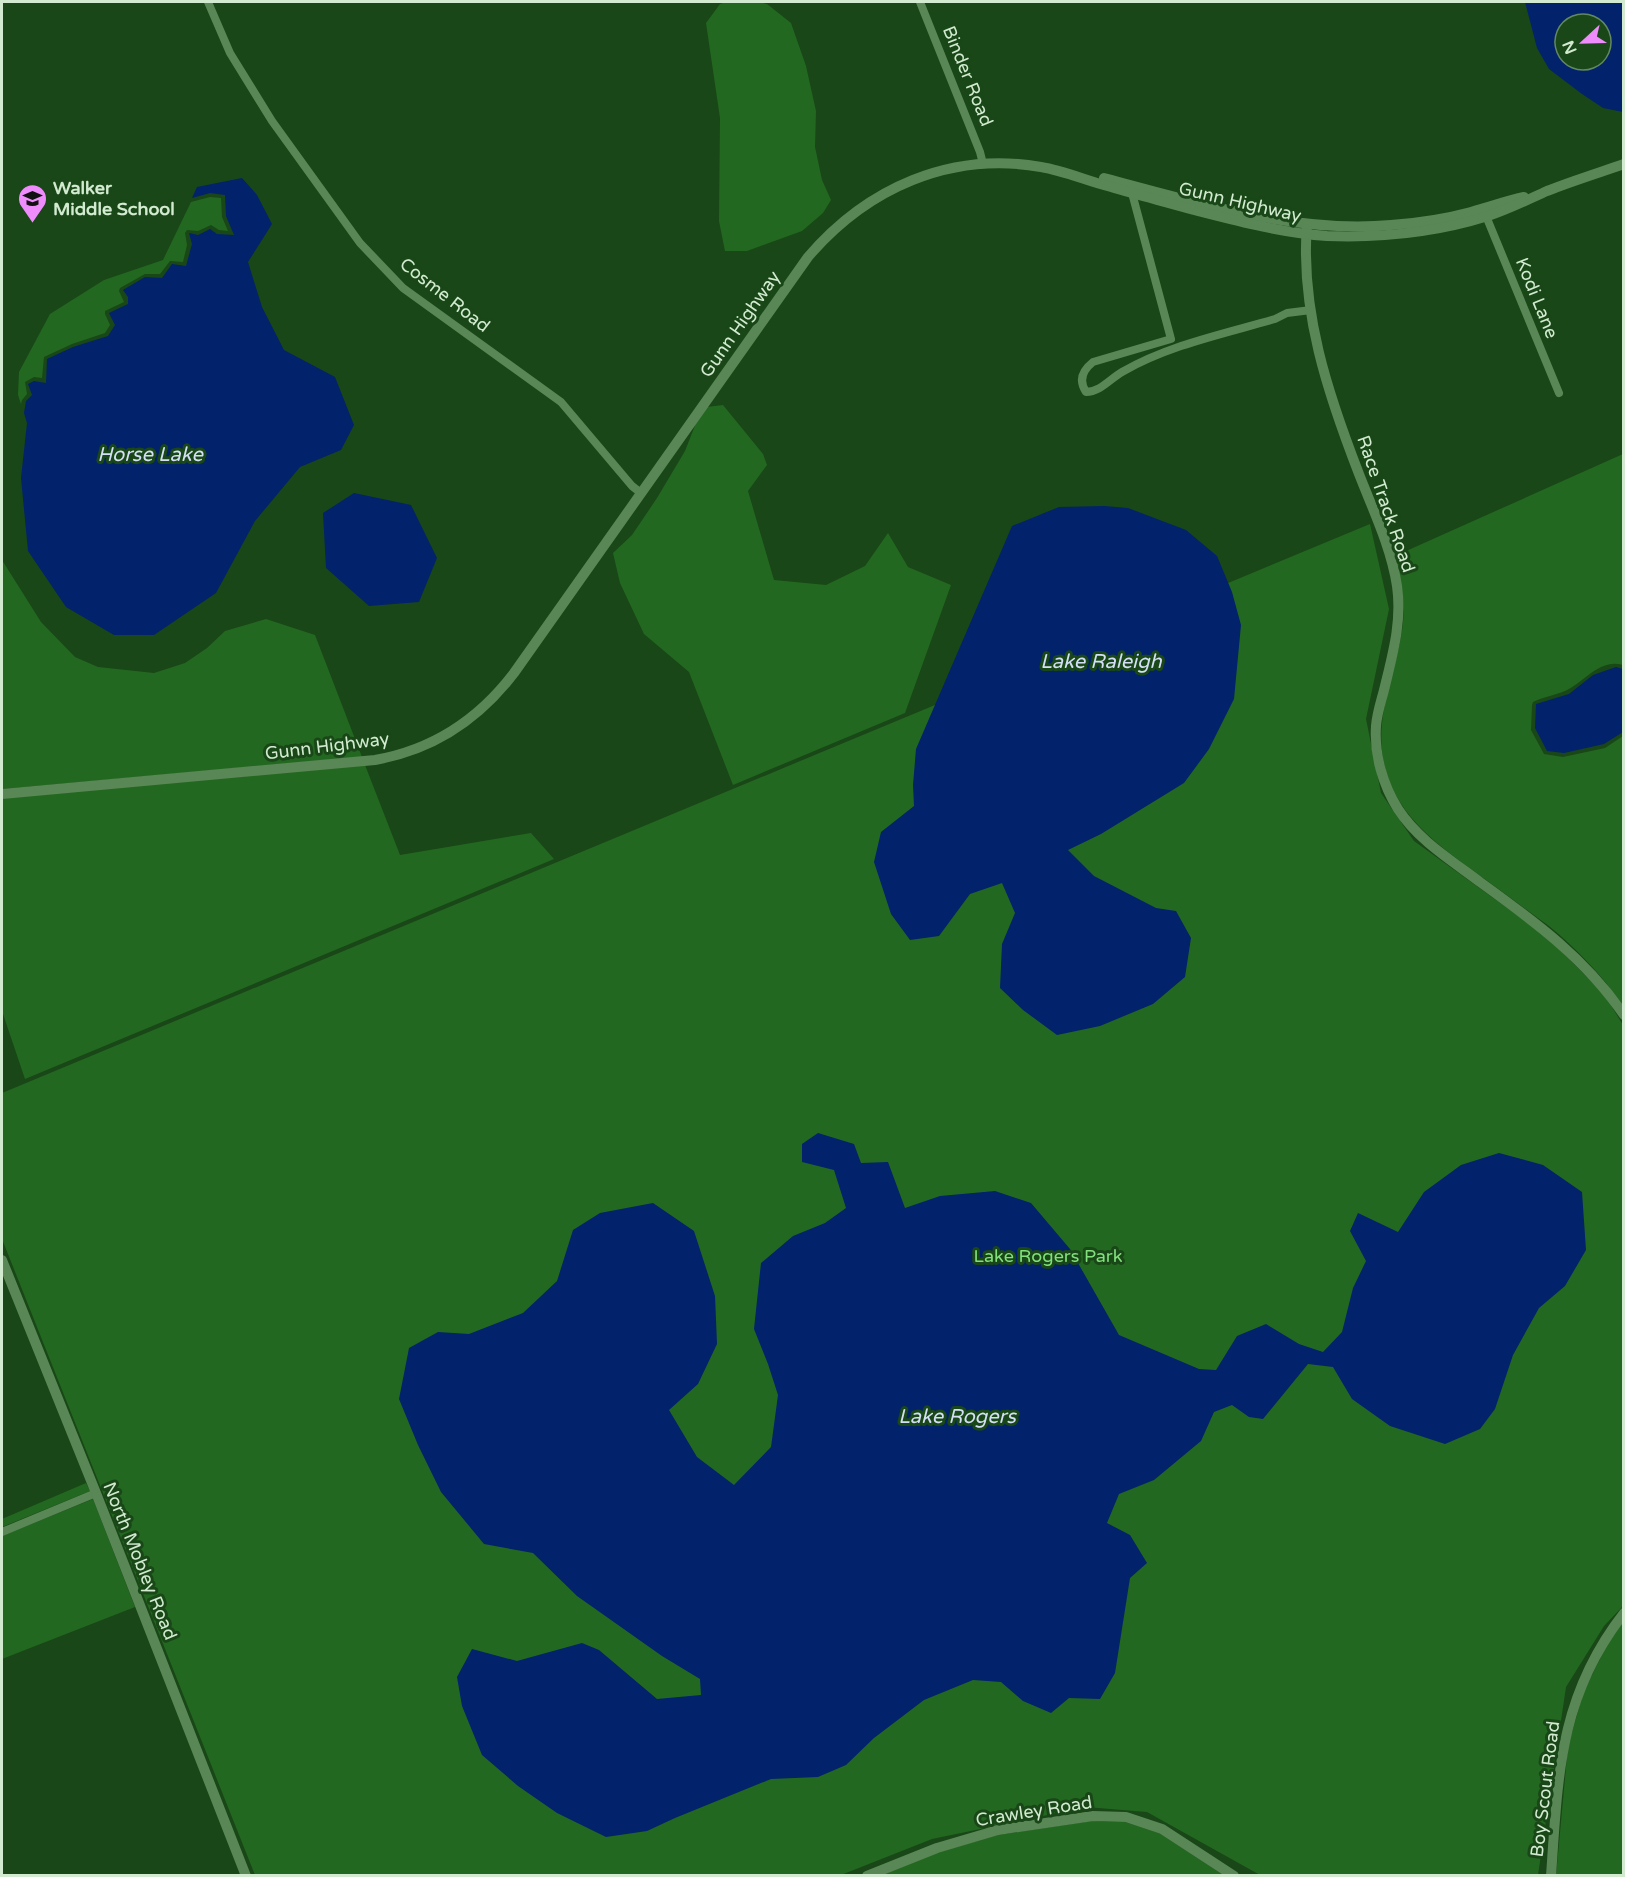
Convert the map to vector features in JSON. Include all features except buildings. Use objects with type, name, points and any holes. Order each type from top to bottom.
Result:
[{"type":"main road","name":"Gunn Highway","points":[[2,794],[367,761],[400,754],[435,740],[470,719],[500,691],[799,269],[827,235],[861,207],[903,184],[938,171],[983,164],[1027,165],[1065,172],[1132,193],[1245,222],[1347,236],[1401,234],[1486,216],[1623,164]]},
{"type":"main road","points":[[1065,172],[1099,177],[1307,229],[1414,223],[1453,216],[1548,191]]},
{"type":"main road","name":"Race Track Road","points":[[1307,229],[1307,274],[1319,356],[1328,390],[1387,545],[1396,579],[1399,612],[1397,635],[1376,726],[1379,761],[1391,798],[1406,821],[1430,844],[1546,930],[1572,954],[1598,982],[1623,1015]]},
{"type":"main road","name":"North Mobley Road","points":[[2,1260],[246,1875]]},
{"type":"main road","name":"Boy Scout Road","points":[[1551,1875],[1559,1776],[1570,1717],[1579,1689],[1591,1664],[1623,1613]]},
{"type":"main road","name":"Crawley Road","points":[[867,1875],[937,1848],[998,1830],[1093,1816],[1126,1817],[1162,1829],[1234,1875]]},
{"type":"street","name":"Cosme Road","points":[[208,2],[230,53],[272,121],[360,243],[403,288],[561,402],[632,486],[641,493]]},
{"type":"street","name":"Binder Road","points":[[920,2],[983,164]]},
{"type":"street","points":[[1132,193],[1171,339],[1093,362],[1085,368],[1082,387],[1086,392],[1092,392],[1141,362],[1190,343],[1275,319],[1287,313],[1311,310]]},
{"type":"street","name":"Kodi Lane","points":[[1486,216],[1558,393]]},
{"type":"street","points":[[2,1532],[96,1493]]},
{"type":"green space","points":[[726,2],[767,4],[791,23],[806,66],[816,111],[815,147],[822,180],[831,200],[823,213],[802,231],[747,251],[725,251],[719,221],[720,118],[706,23],[720,4]]},
{"type":"green space","points":[[210,197],[221,198],[222,217],[228,231],[219,230],[211,225],[198,231],[187,230],[185,233],[187,245],[183,262],[170,261],[160,274],[145,274],[120,288],[124,302],[105,311],[110,325],[105,333],[72,344],[44,357],[42,378],[34,377],[25,382],[27,394],[21,404],[18,395],[19,372],[50,314],[104,280],[163,260],[191,202]]},
{"type":"green space","points":[[723,405],[763,454],[767,465],[748,491],[774,580],[826,585],[865,566],[888,533],[908,567],[951,585],[905,713],[733,785],[689,672],[644,634],[620,583],[613,553],[632,535],[657,498],[685,451],[696,423],[707,407]]},
{"type":"green space","points":[[1623,454],[1623,665],[1606,665],[1565,691],[1533,702],[1531,730],[1544,754],[1563,757],[1605,748],[1623,736],[1623,1006],[1598,974],[1549,926],[1456,858],[1415,822],[1395,793],[1388,777],[1381,741],[1384,707],[1403,623],[1403,597],[1395,556]]},
{"type":"green space","name":"Lake Rogers Park","points":[[1370,524],[1389,609],[1366,719],[1381,793],[1414,841],[1546,936],[1604,994],[1623,1025],[1623,1606],[1604,1626],[1566,1687],[1538,1875],[1260,1875],[1147,1812],[1086,1807],[932,1839],[841,1875],[255,1875],[2,1239],[2,1093]]},
{"type":"green space","points":[[2,560],[41,622],[75,657],[98,667],[154,673],[185,663],[207,648],[225,631],[266,619],[315,635],[362,757],[2,789]]},
{"type":"green space","points":[[365,765],[400,855],[531,833],[554,859],[25,1079],[2,1011],[2,798]]},
{"type":"green space","points":[[86,1483],[90,1491],[2,1527],[2,1519]]},
{"type":"green space","points":[[93,1499],[135,1607],[2,1659],[2,1536]]},
{"type":"green space","points":[[1623,1620],[1623,1875],[1556,1876],[1568,1746],[1584,1691],[1608,1643]]},
{"type":"green space","points":[[1092,1821],[1125,1822],[1159,1833],[1225,1876],[879,1876],[938,1852],[998,1835]]},
{"type":"water","points":[[1525,2],[1623,2],[1623,112],[1603,108],[1582,94],[1549,69],[1537,48]]},
{"type":"water","name":"Horse Lake","points":[[242,178],[257,195],[272,224],[248,262],[262,307],[284,350],[335,377],[354,425],[341,450],[300,467],[255,521],[216,593],[154,635],[114,635],[66,607],[28,551],[21,478],[27,423],[24,413],[26,401],[32,395],[28,384],[34,381],[46,383],[47,359],[73,347],[108,336],[115,325],[109,313],[128,304],[128,297],[123,290],[145,277],[162,278],[172,264],[186,266],[192,244],[189,233],[198,235],[210,229],[217,234],[234,235],[226,216],[225,195],[210,193],[192,198],[197,187]]},
{"type":"water","points":[[354,493],[411,505],[437,558],[419,602],[369,606],[326,568],[323,513]]},
{"type":"water","name":"Lake Raleigh","points":[[1059,507],[1128,508],[1186,530],[1217,556],[1232,592],[1241,625],[1234,699],[1209,749],[1184,783],[1101,834],[1068,850],[1094,876],[1156,908],[1176,911],[1191,938],[1185,977],[1153,1004],[1100,1026],[1057,1035],[1023,1010],[1000,988],[1002,944],[1015,913],[1002,883],[970,894],[939,936],[910,940],[891,914],[874,862],[881,832],[914,806],[916,749],[1012,526]]},
{"type":"water","points":[[1616,667],[1623,669],[1623,732],[1604,744],[1564,753],[1547,751],[1535,728],[1536,704],[1569,694],[1593,675]]},
{"type":"water","name":"Lake Rogers","points":[[818,1133],[854,1144],[861,1163],[888,1162],[905,1208],[940,1196],[995,1191],[1031,1203],[1070,1249],[1119,1335],[1199,1369],[1216,1370],[1237,1336],[1266,1324],[1299,1344],[1323,1352],[1342,1332],[1353,1288],[1366,1261],[1350,1231],[1358,1213],[1398,1232],[1424,1192],[1461,1165],[1499,1153],[1543,1165],[1582,1192],[1586,1250],[1565,1286],[1539,1308],[1513,1355],[1495,1409],[1480,1429],[1445,1444],[1390,1426],[1352,1399],[1333,1367],[1308,1364],[1263,1419],[1249,1417],[1232,1405],[1214,1412],[1201,1441],[1154,1480],[1119,1494],[1107,1523],[1130,1535],[1147,1563],[1130,1578],[1115,1673],[1100,1699],[1069,1698],[1051,1713],[1023,1701],[1001,1682],[973,1680],[924,1700],[874,1738],[846,1765],[818,1777],[771,1779],[647,1831],[606,1837],[557,1813],[518,1786],[482,1755],[462,1706],[457,1677],[472,1649],[517,1661],[582,1643],[599,1650],[657,1699],[701,1695],[700,1679],[662,1656],[577,1596],[533,1553],[484,1544],[441,1492],[399,1399],[409,1348],[438,1332],[469,1334],[523,1313],[557,1281],[573,1230],[600,1213],[653,1203],[694,1231],[715,1296],[717,1344],[698,1384],[669,1410],[697,1457],[734,1485],[771,1447],[778,1395],[754,1329],[761,1263],[793,1236],[825,1223],[846,1208],[834,1170],[802,1162],[802,1144]]},
{"type":"place","name":"Walker Middle School","points":[[32,224]]}]
